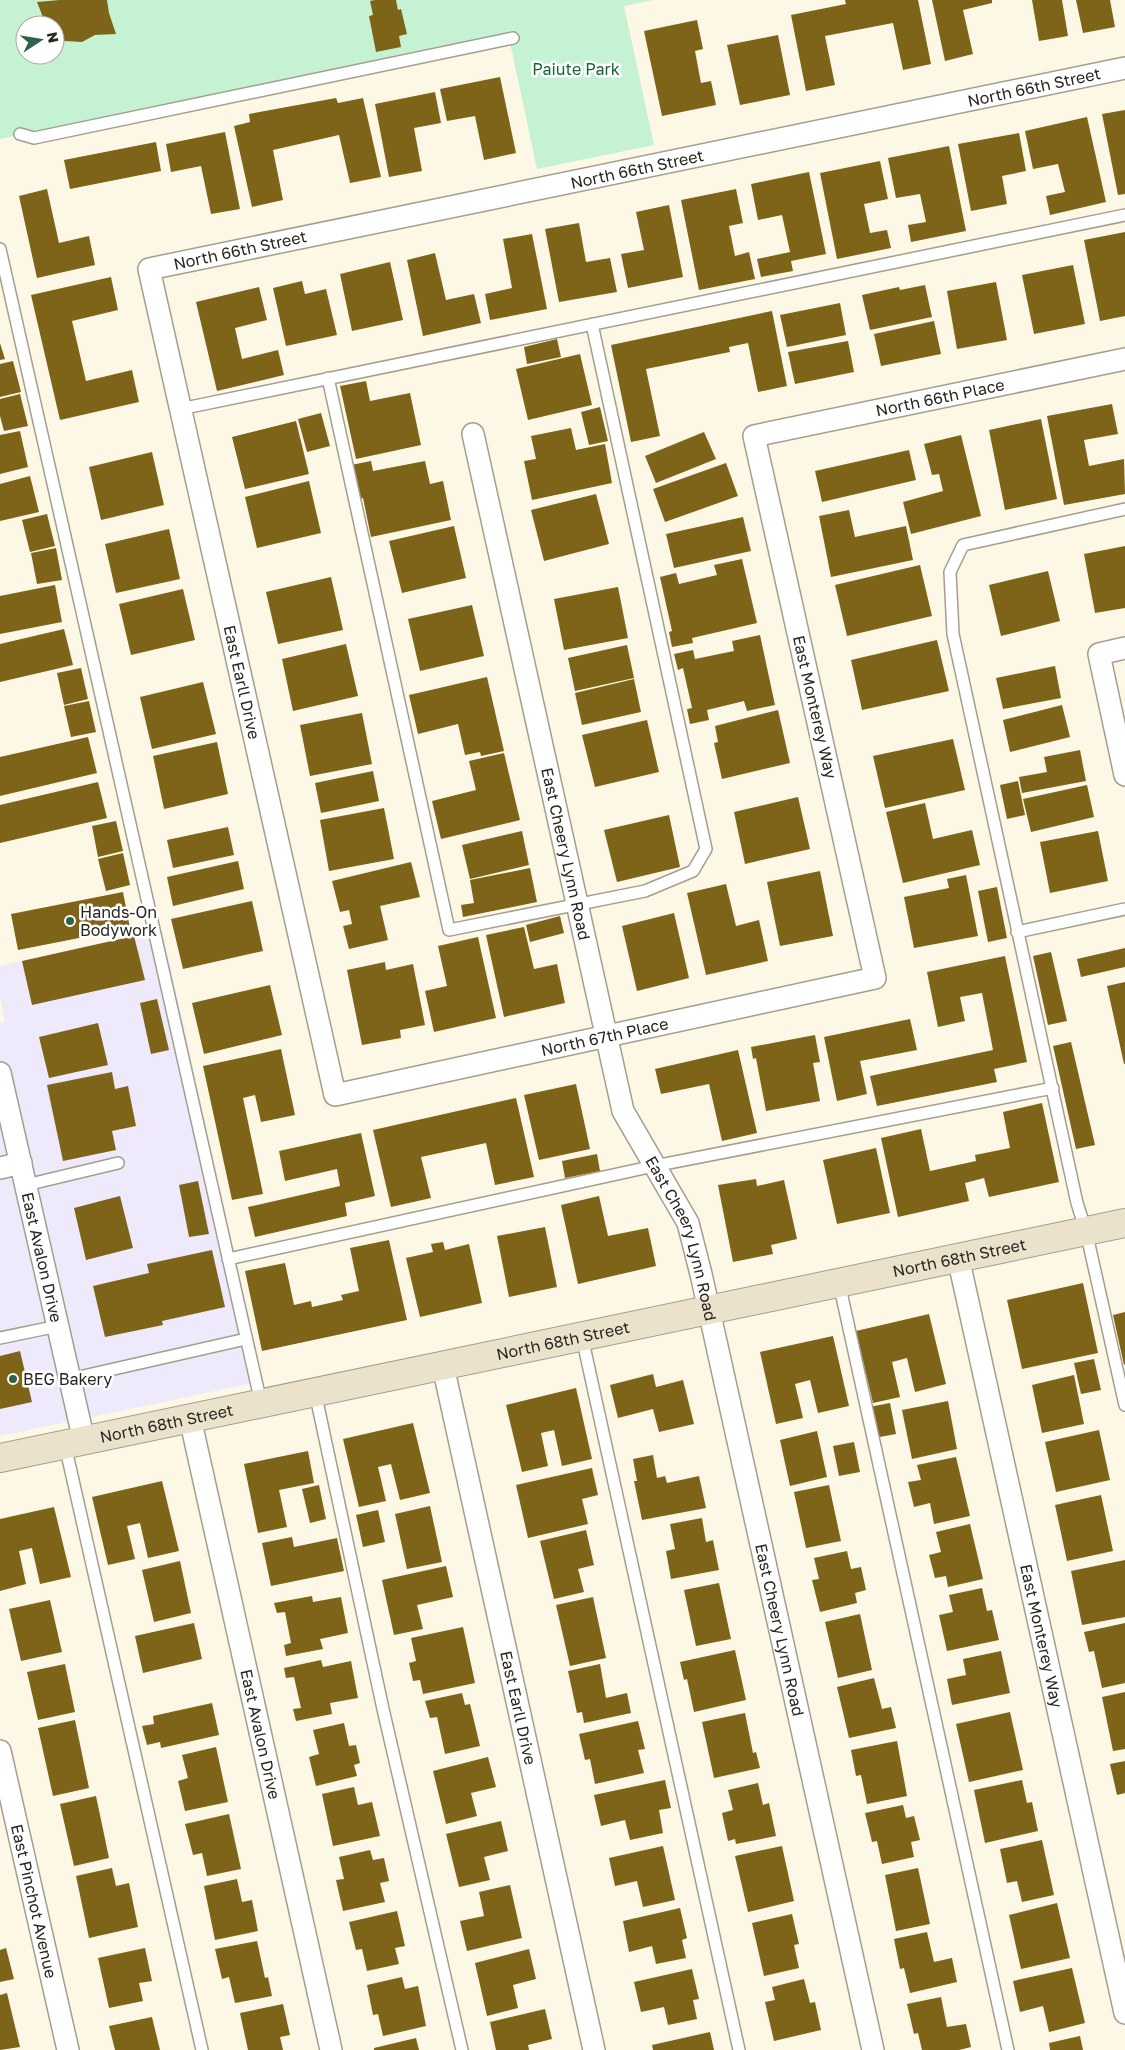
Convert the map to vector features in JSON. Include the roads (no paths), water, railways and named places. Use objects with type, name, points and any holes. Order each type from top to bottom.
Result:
[{"type":"main road","name":"North 68th Street","points":[[0,1458],[1125,1223]]},
{"type":"street","name":"North 66th Street","points":[[149,269],[1125,68]]},
{"type":"street","name":"East Earll Drive","points":[[149,269],[335,1095]]},
{"type":"street","name":"North 66th Place","points":[[754,436],[1125,359]]},
{"type":"street","name":"East Cheery Lynn Road","points":[[473,434],[623,1111],[688,1223],[873,2050]]},
{"type":"street","name":"East Monterey Way","points":[[754,436],[875,978]]},
{"type":"street","points":[[1125,648],[1099,654],[1125,775]]},
{"type":"street","name":"North 67th Place","points":[[335,1095],[875,978]]},
{"type":"street","name":"East Avalon Drive","points":[[0,1073],[10,1166],[26,1185],[70,1379],[74,1443]]},
{"type":"street","name":"East Monterey Way","points":[[958,1257],[1125,2013]]},
{"type":"street","name":"East Earll Drive","points":[[442,1366],[594,2050]]},
{"type":"street","name":"East Avalon Drive","points":[[190,1418],[331,2050]]},
{"type":"street","name":"East Pinchot Avenue","points":[[0,1751],[68,2050]]},
{"type":"lane","points":[[20,134],[34,138],[513,38]]},
{"type":"lane","points":[[180,409],[1125,215]]},
{"type":"lane","points":[[0,249],[261,1403]]},
{"type":"lane","points":[[328,378],[449,930],[646,891],[693,871],[706,850],[592,324]]},
{"type":"lane","points":[[1125,509],[963,545],[950,572],[953,634],[1077,1203],[1086,1231],[1125,1405]]},
{"type":"lane","points":[[1017,932],[1125,909]]},
{"type":"lane","points":[[228,1259],[654,1166],[1053,1088]]},
{"type":"lane","points":[[26,1185],[118,1163]]},
{"type":"lane","points":[[839,1283],[1008,2050]]},
{"type":"lane","points":[[0,1338],[58,1326]]},
{"type":"lane","points":[[582,1337],[739,2050]]},
{"type":"lane","points":[[70,1379],[246,1339]]},
{"type":"lane","points":[[315,1392],[381,1699],[462,2050]]},
{"type":"lane","points":[[74,1443],[202,2050]]},
{"type":"place","name":"Hands-On Bodywork","points":[[70,921]]},
{"type":"place","name":"BEG Bakery","points":[[13,1379]]},
{"type":"park label","name":"Paiute Park","points":[[576,69]]}]
